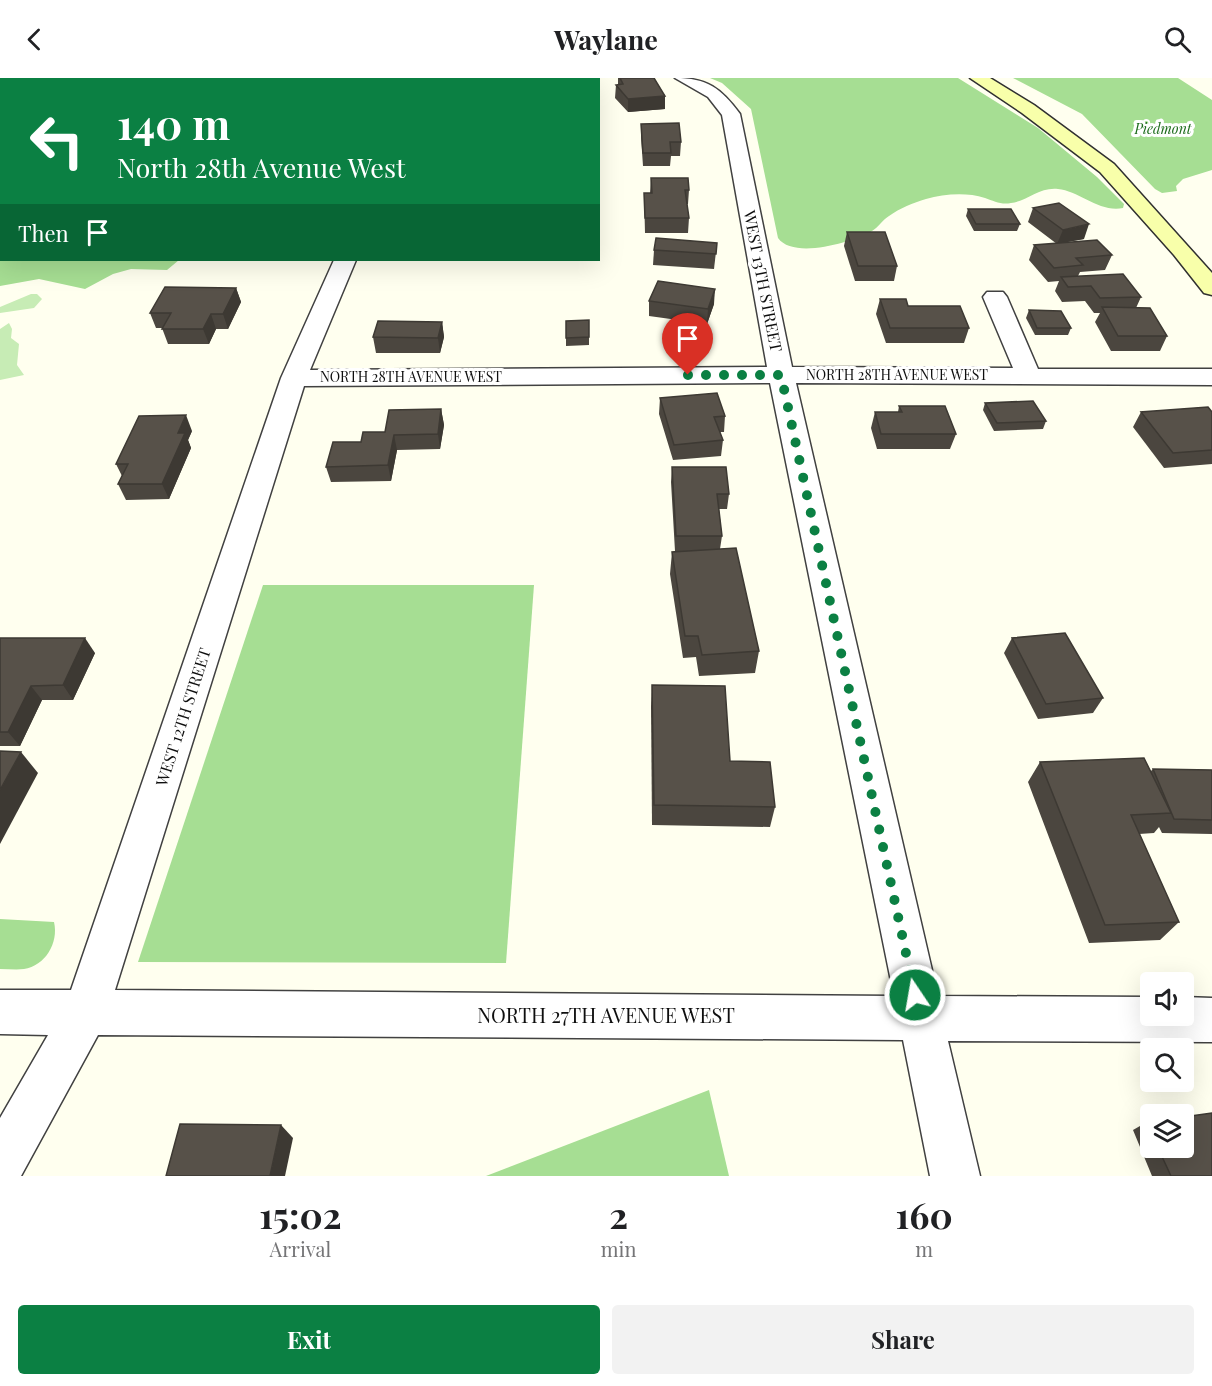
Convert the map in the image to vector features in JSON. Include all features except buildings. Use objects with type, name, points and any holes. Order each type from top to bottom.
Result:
[{"type":"street","name":"WEST 13TH STREET","points":[[683,78],[714,93],[731,114],[781,375],[955,1176]]},
{"type":"street","points":[[978,78],[1006,94],[1107,168],[1212,288]]},
{"type":"street","name":"WEST 12TH STREET","points":[[0,1165],[86,1012],[294,378],[345,261]]},
{"type":"street","points":[[995,297],[1029,376]]},
{"type":"street","name":"NORTH 28TH AVENUE WEST","points":[[294,378],[781,375],[1212,377]]},
{"type":"street","name":"NORTH 27TH AVENUE WEST","points":[[0,1012],[1212,1020]]},
{"type":"green space","points":[[710,78],[958,78],[1038,128],[1097,177],[1124,204],[1123,208],[1114,209],[1098,205],[1058,189],[1045,190],[1017,202],[1007,203],[963,194],[948,195],[926,199],[907,206],[887,218],[877,228],[851,240],[824,247],[797,248],[778,238],[751,109],[722,83]]},
{"type":"green space","name":"Piedmont","points":[[1013,78],[1178,78],[1212,100],[1212,170],[1183,179],[1176,186],[1177,191],[1162,193],[1155,189],[1082,114]]},
{"type":"green space","points":[[0,261],[178,261],[167,270],[131,269],[113,274],[85,289],[39,279],[0,286]]},
{"type":"green space","points":[[31,294],[37,294],[42,299],[34,308],[0,313],[0,307]]},
{"type":"green space","points":[[9,323],[12,329],[11,338],[19,344],[17,365],[24,375],[0,380],[0,329]]},
{"type":"green space","points":[[263,585],[534,585],[506,963],[138,962]]},
{"type":"green space","points":[[0,919],[54,922],[54,938],[49,952],[32,967],[0,969]]},
{"type":"green space","points":[[709,1090],[729,1176],[486,1176]]},
{"type":"route","points":[[688,375],[781,375],[915,995]]}]
